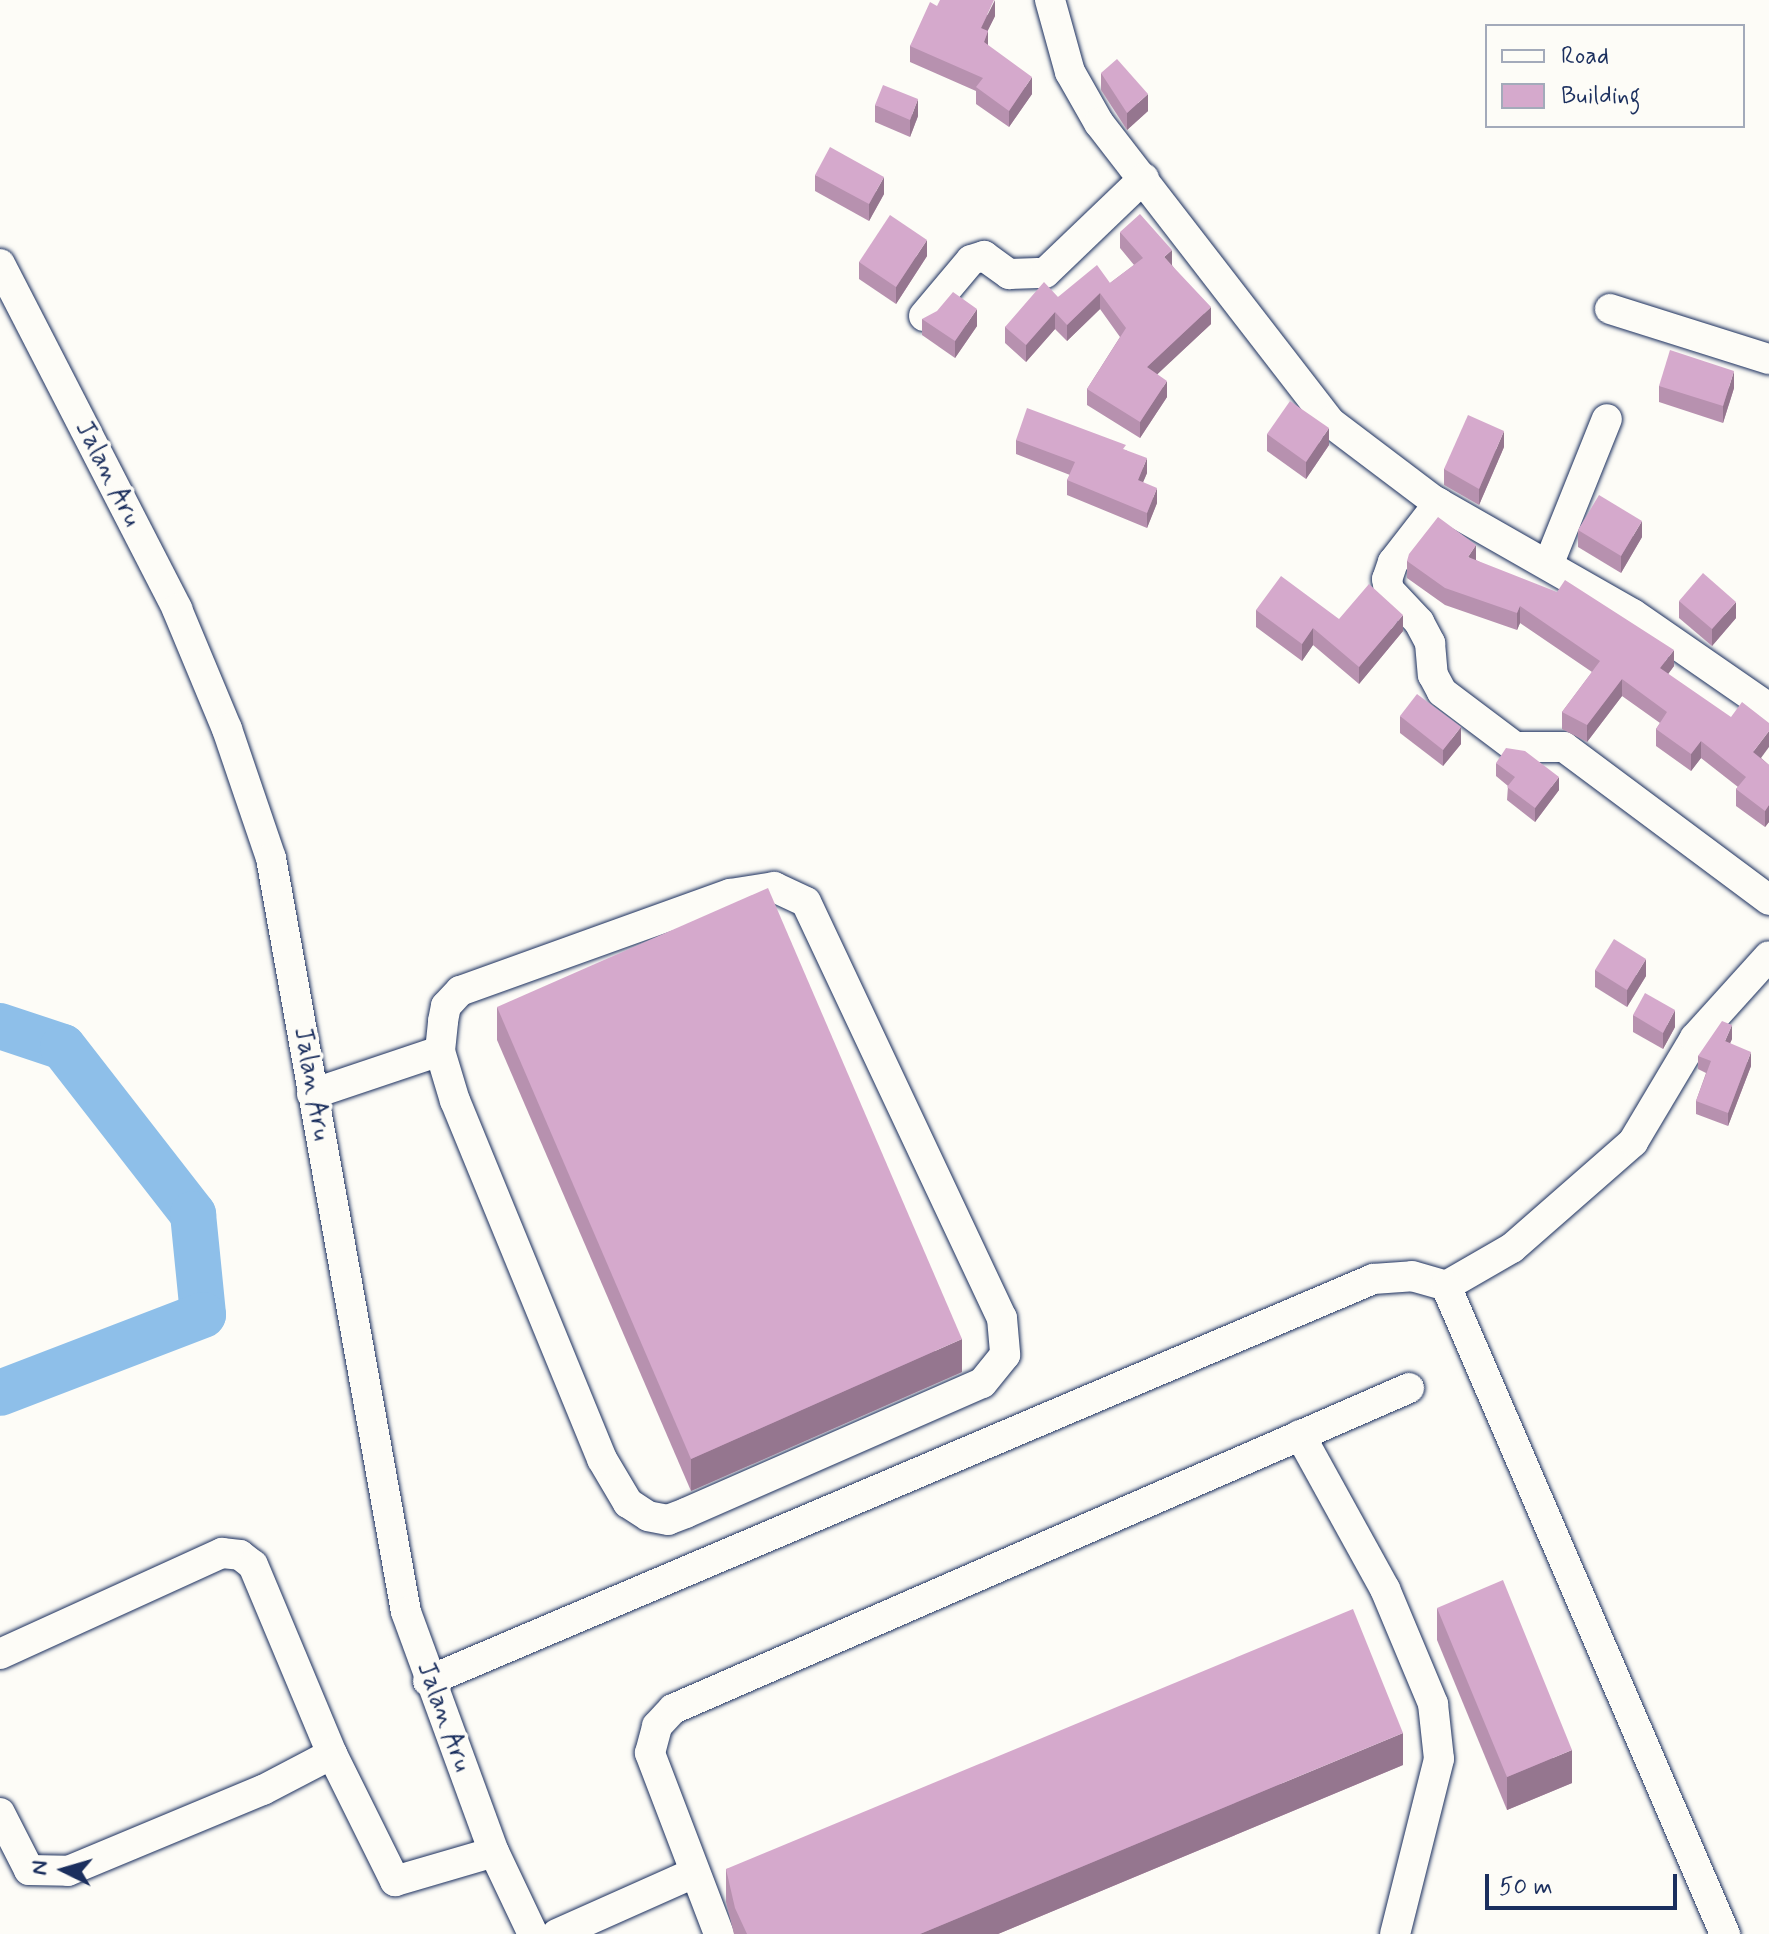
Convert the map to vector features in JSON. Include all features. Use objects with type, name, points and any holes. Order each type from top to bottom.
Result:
[{"type":"street","points":[[1050,0],[1070,72],[1099,123],[1330,422],[1439,503],[1549,563],[1768,706]]},
{"type":"street","points":[[924,316],[971,260],[984,256],[1009,274],[1045,273],[1144,178]]},
{"type":"street","name":"Jalan Aru","points":[[0,264],[177,609],[227,729],[271,858],[406,1612],[428,1681],[494,1852],[533,1934]]},
{"type":"street","points":[[1610,309],[1769,359]]},
{"type":"street","points":[[1549,563],[1607,419]]},
{"type":"street","points":[[1439,503],[1393,562],[1387,579],[1389,590],[1419,622],[1430,643],[1433,675],[1442,692],[1515,747],[1564,747],[1769,900]]},
{"type":"street","points":[[774,887],[806,902],[1002,1318],[1005,1355],[982,1383],[686,1513],[668,1520],[648,1516],[628,1503],[602,1459],[455,1101],[440,1051],[446,1006],[460,991],[730,894],[774,887]]},
{"type":"street","points":[[428,1681],[1373,1279],[1412,1276],[1446,1286],[1512,1248],[1633,1142],[1695,1038],[1769,956]]},
{"type":"street","points":[[312,1094],[440,1051]]},
{"type":"street","points":[[1446,1286],[1725,1934]]},
{"type":"street","points":[[719,1934],[692,1874],[650,1753],[657,1726],[673,1709],[1409,1388]]},
{"type":"street","points":[[1300,1435],[1385,1589],[1433,1704],[1439,1759],[1432,1803],[1395,1934]]},
{"type":"street","points":[[0,1654],[222,1553],[240,1555],[253,1565],[332,1754],[395,1881],[494,1852]]},
{"type":"street","points":[[0,1813],[29,1870],[68,1871],[263,1790],[332,1754]]},
{"type":"street","points":[[557,1934],[692,1874]]},
{"type":"building","points":[[940,0],[994,0],[981,28],[988,31],[984,42],[1032,77],[1009,111],[976,87],[983,78],[910,46],[930,2],[937,6]]},
{"type":"building","points":[[1117,59],[1148,94],[1127,113],[1101,73]]},
{"type":"building","points":[[883,85],[918,99],[910,120],[875,105]]},
{"type":"building","points":[[830,147],[884,177],[869,204],[815,175]]},
{"type":"building","points":[[1140,214],[1172,250],[1164,257],[1211,307],[1147,367],[1167,381],[1140,422],[1087,389],[1126,328],[1100,293],[1067,325],[1055,312],[1026,345],[1005,327],[1044,282],[1058,297],[1097,265],[1110,283],[1143,258],[1120,232]]},
{"type":"building","points":[[890,215],[927,240],[896,287],[859,262]]},
{"type":"building","points":[[953,292],[977,309],[955,341],[922,319],[937,311]]},
{"type":"building","points":[[1670,350],[1734,371],[1723,406],[1659,386]]},
{"type":"building","points":[[1290,401],[1329,428],[1306,462],[1267,434]]},
{"type":"building","points":[[1027,408],[1126,445],[1123,449],[1147,458],[1138,480],[1157,488],[1147,513],[1067,480],[1075,462],[1016,440]]},
{"type":"building","points":[[1468,415],[1504,431],[1479,489],[1444,469]]},
{"type":"building","points":[[1599,495],[1642,521],[1621,556],[1578,530]]},
{"type":"building","points":[[1438,517],[1476,545],[1468,557],[1557,592],[1565,580],[1674,650],[1660,668],[1731,717],[1742,702],[1769,723],[1769,731],[1753,752],[1769,765],[1769,805],[1765,811],[1736,789],[1746,777],[1701,741],[1691,754],[1656,729],[1667,712],[1622,679],[1587,725],[1562,712],[1600,661],[1520,606],[1517,613],[1445,588],[1407,561]]},
{"type":"building","points":[[1703,573],[1736,602],[1712,629],[1679,601]]},
{"type":"building","points":[[1281,576],[1339,619],[1369,584],[1403,615],[1359,667],[1313,628],[1302,644],[1256,610]]},
{"type":"building","points":[[1417,694],[1461,727],[1443,750],[1400,716]]},
{"type":"building","points":[[1506,748],[1525,751],[1559,777],[1535,808],[1507,787],[1515,777],[1496,763]]},
{"type":"building","points":[[768,888],[962,1339],[691,1459],[497,1007]]},
{"type":"building","points":[[1614,939],[1646,959],[1627,990],[1595,970]]},
{"type":"building","points":[[1645,993],[1675,1010],[1663,1033],[1633,1015]]},
{"type":"building","points":[[1722,1021],[1732,1025],[1725,1041],[1751,1052],[1728,1113],[1696,1101],[1711,1061],[1698,1056]]},
{"type":"building","points":[[1503,1580],[1572,1750],[1507,1777],[1437,1608]]},
{"type":"building","points":[[1353,1609],[1403,1733],[920,1934],[747,1934],[735,1908],[726,1869]]},
{"type":"waterway","points":[[0,1026],[63,1047],[193,1214],[203,1315],[0,1393]]}]
